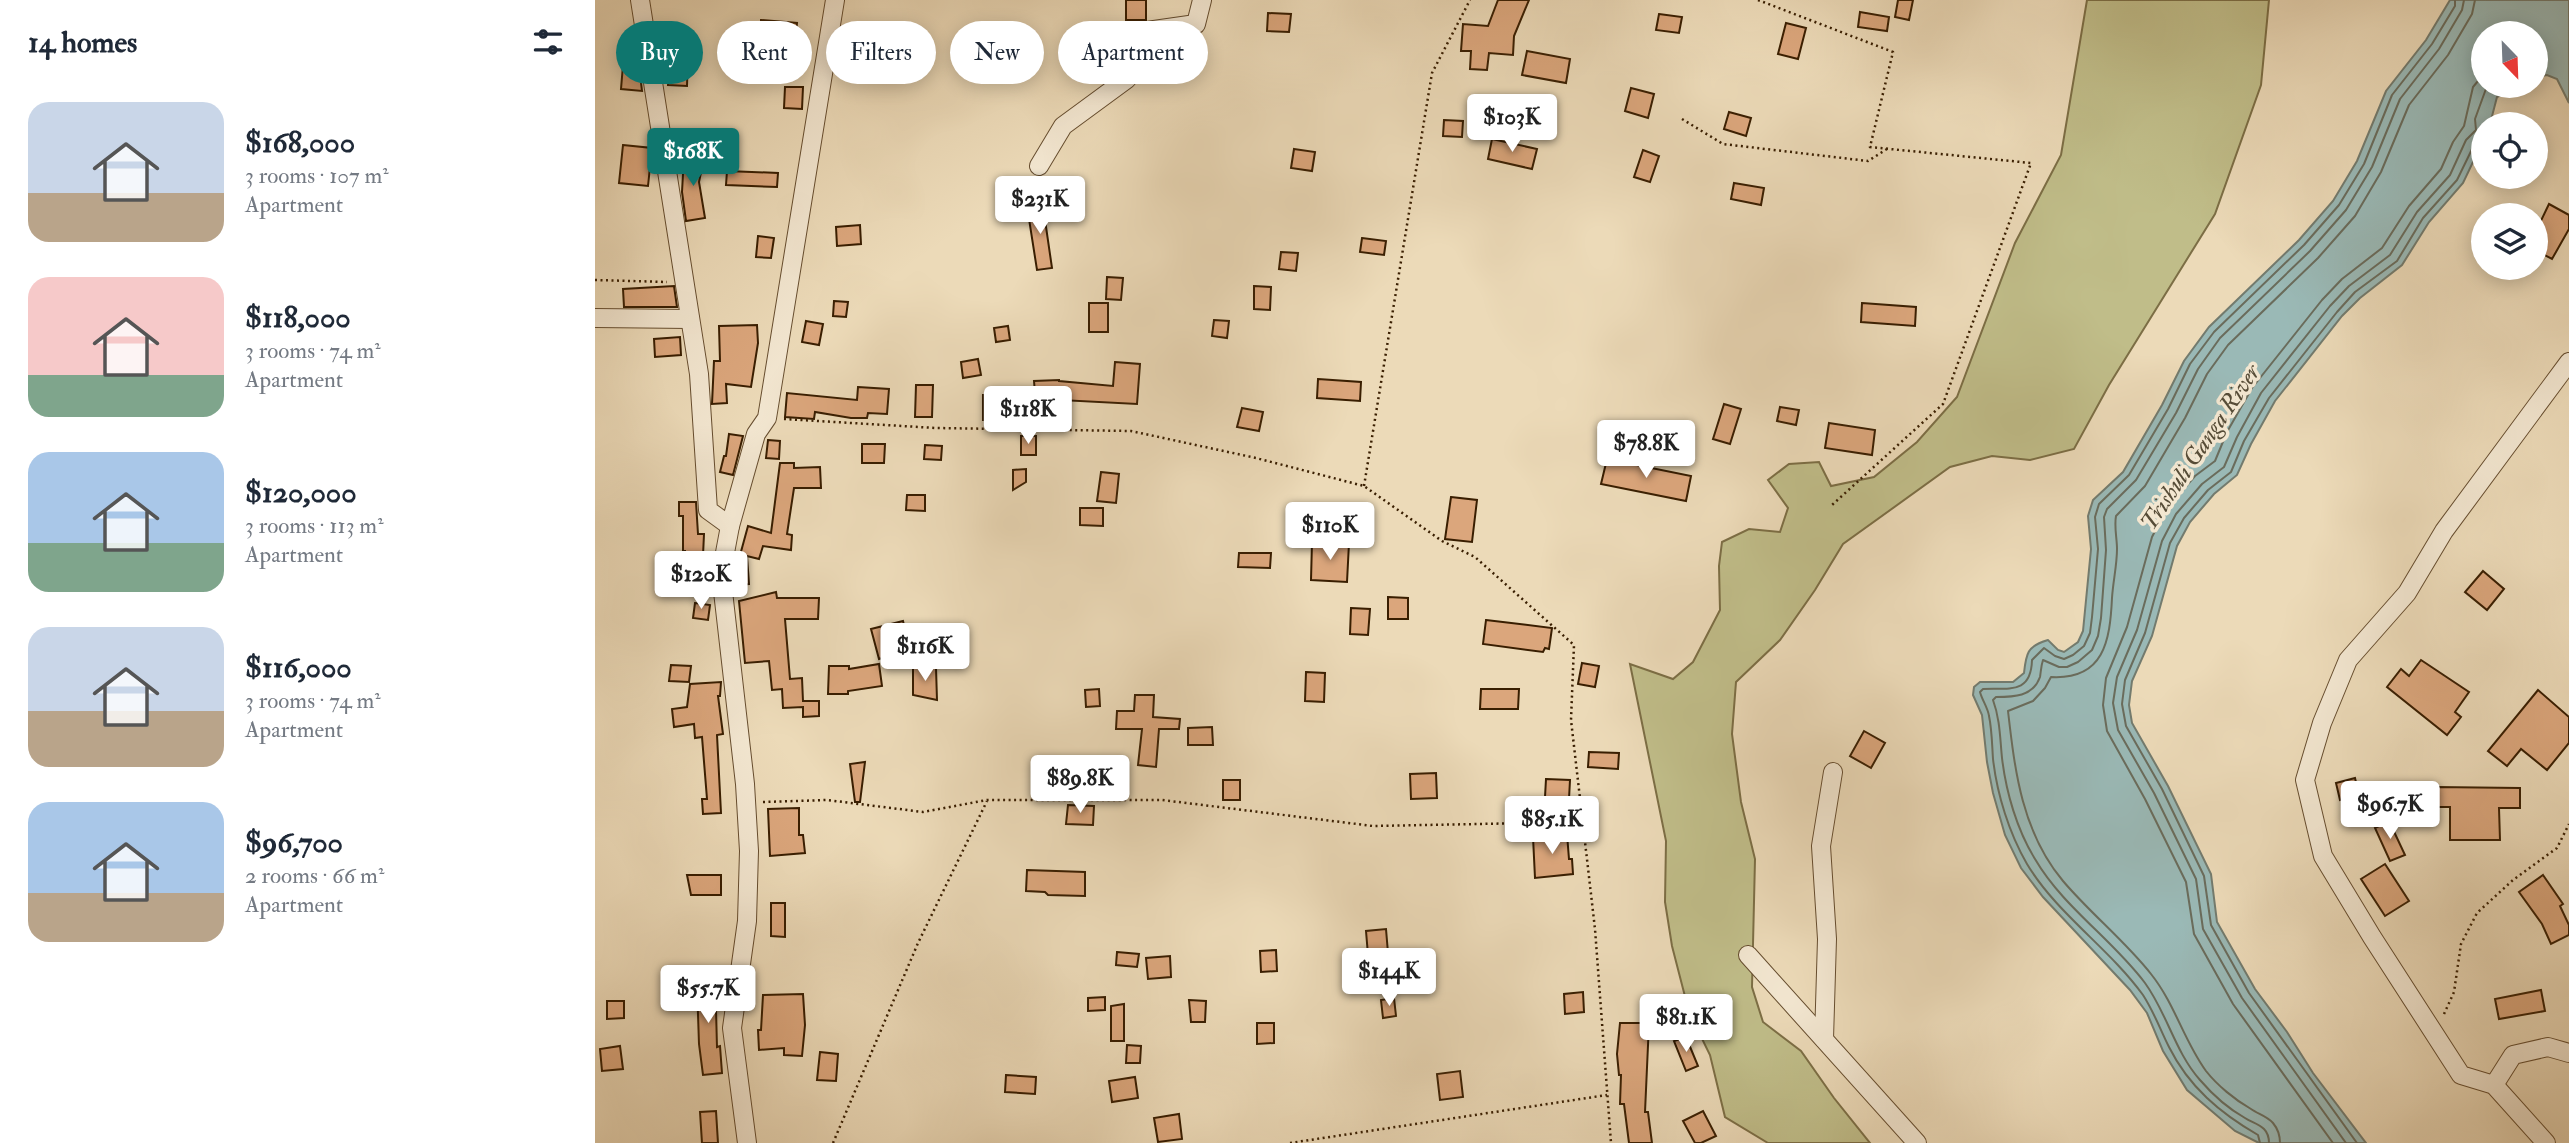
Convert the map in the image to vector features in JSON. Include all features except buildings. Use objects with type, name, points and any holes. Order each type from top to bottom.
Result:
[{"type":"street","points":[[640,0],[659,107],[690,318],[703,416],[708,510],[730,526]]},
{"type":"street","points":[[747,1143],[732,1028],[747,922],[749,851],[721,574],[730,526],[756,434],[767,418],[835,0]]},
{"type":"street","points":[[1039,166],[1063,126],[1127,79],[1133,33],[1196,24],[1202,0]]},
{"type":"street","points":[[595,318],[690,318]]},
{"type":"street","points":[[2546,1143],[2494,1085],[2461,1075],[2323,856],[2305,780],[2322,723],[2348,660],[2407,593],[2444,531],[2569,362]]},
{"type":"street","points":[[1823,1039],[1827,939],[1821,846],[1833,772]]},
{"type":"street","points":[[1748,955],[1917,1143]]},
{"type":"street","points":[[2494,1085],[2512,1055],[2548,1046],[2569,1053]]},
{"type":"path","points":[[1364,486],[1432,73],[1470,0]]},
{"type":"path","points":[[1758,0],[1893,52],[1870,148],[2031,163],[1943,404],[1832,505]]},
{"type":"path","points":[[1682,118],[1724,144],[1868,161],[1887,149]]},
{"type":"path","points":[[595,279],[684,282]]},
{"type":"path","points":[[767,418],[936,428],[1131,432],[1256,458],[1364,486],[1442,541],[1475,557],[1574,645],[1571,720],[1595,929],[1611,1143]]},
{"type":"path","points":[[746,802],[827,800],[923,812],[987,800],[1162,800],[1373,826],[1583,822]]},
{"type":"path","points":[[833,1143],[918,943],[987,800]]},
{"type":"path","points":[[2435,1033],[2454,992],[2461,944],[2477,913],[2513,880],[2557,848],[2569,824]]},
{"type":"path","points":[[1290,1143],[1607,1095]]},
{"type":"shaded area","points":[[2087,0],[2269,0],[2261,85],[2215,214],[2109,385],[2074,449],[2030,460],[1992,456],[1950,467],[1843,544],[1780,640],[1736,682],[1732,734],[1741,802],[1755,859],[1752,987],[1763,1022],[1801,1051],[1870,1143],[1768,1143],[1725,1117],[1710,1055],[1689,1012],[1672,946],[1665,902],[1666,841],[1630,664],[1673,679],[1693,662],[1720,610],[1719,566],[1722,542],[1749,529],[1780,532],[1788,508],[1768,480],[1789,464],[1819,462],[1831,486],[1874,477],[1917,442],[1957,397],[2015,243],[2061,155]]},
{"type":"water","name":"Trishuli Ganga River","points":[[2450,0],[2569,0],[2569,103],[2557,79],[2548,75],[2548,21],[2471,21],[2471,98],[2497,98],[2493,112],[2471,112],[2471,166],[2463,183],[2429,222],[2402,265],[2342,316],[2275,401],[2237,475],[2214,494],[2190,522],[2177,546],[2152,636],[2132,681],[2129,705],[2132,723],[2168,786],[2211,874],[2217,922],[2255,989],[2366,1143],[2259,1143],[2235,1131],[2187,1090],[2163,1051],[2147,1013],[2130,990],[2043,897],[2021,868],[2005,835],[1993,793],[1982,715],[1973,695],[1974,687],[1980,682],[2013,682],[2024,673],[2029,652],[2041,642],[2048,640],[2064,652],[2078,642],[2083,631],[2091,549],[2088,516],[2093,500],[2123,472],[2184,361],[2209,327],[2299,240],[2333,201],[2357,161],[2386,91],[2426,40]]}]
